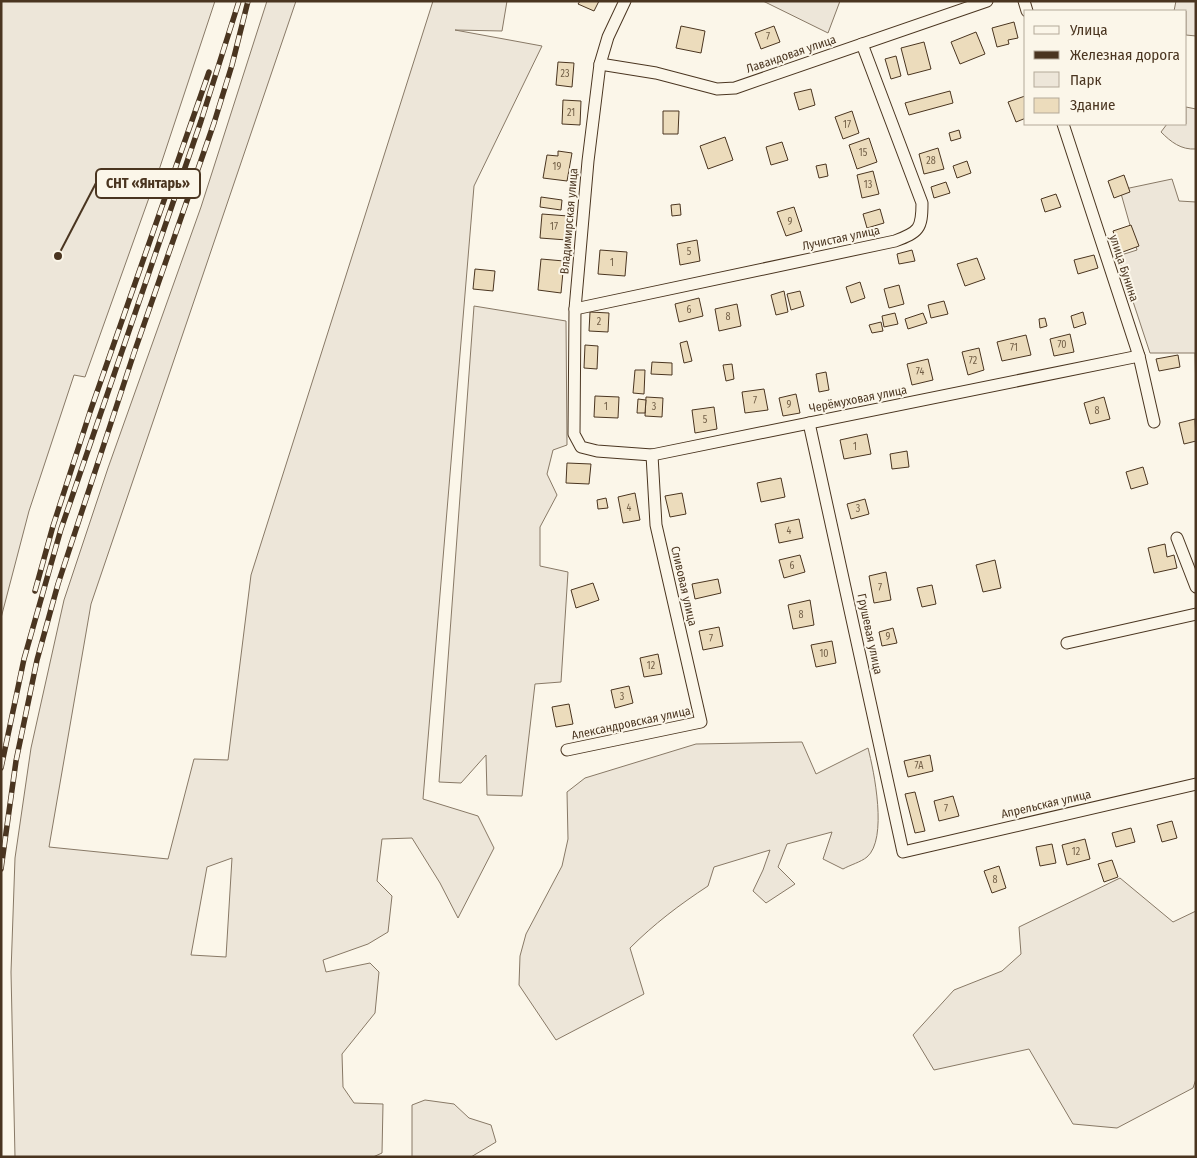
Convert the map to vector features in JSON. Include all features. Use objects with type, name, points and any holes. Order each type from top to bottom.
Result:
[{"type":"street","name":"Владимирская улица","points":[[581,447],[574,434],[575,309],[588,161],[600,64],[608,37],[624,1]]},
{"type":"street","name":"Лавандовая улица","points":[[600,64],[656,73],[717,90],[735,88],[987,1]]},
{"type":"street","name":"Лучистая улица","points":[[575,309],[895,241],[912,234],[922,222],[922,203],[862,44]]},
{"type":"street","name":"улица Бунина","points":[[1063,125],[1138,356],[1154,422]]},
{"type":"street","name":"Черёмуховая улица","points":[[581,447],[598,451],[652,455],[1138,356]]},
{"type":"street","name":"Грушевая улица","points":[[809,423],[903,852]]},
{"type":"street","name":"Сливовая улица","points":[[652,455],[656,525],[701,722]]},
{"type":"street","points":[[1176,538],[1196,586]]},
{"type":"street","points":[[1067,643],[1196,614]]},
{"type":"street","name":"Александровская улица","points":[[567,750],[701,722]]},
{"type":"street","name":"Апрельская улица","points":[[903,852],[1196,784]]},
{"type":"green space","points":[[1,1],[215,1],[160,167],[85,377],[74,375],[29,511],[1,618]]},
{"type":"green space","points":[[267,1],[296,1],[91,604],[49,847],[168,859],[194,759],[228,760],[251,575],[433,1],[507,1],[502,31],[455,30],[542,46],[474,186],[423,799],[478,816],[494,848],[458,918],[440,883],[412,838],[382,839],[377,881],[392,896],[388,932],[368,944],[323,960],[326,972],[370,963],[379,972],[375,1013],[342,1054],[343,1087],[354,1103],[383,1104],[382,1153],[373,1157],[15,1157],[11,972],[15,858],[31,748],[64,600],[108,468],[201,207]],"holes":[[[232,858],[226,957],[191,955],[207,867]]]},
{"type":"green space","points":[[763,1],[840,1],[828,33]]},
{"type":"green space","points":[[1176,1],[1196,1],[1196,36],[1187,35],[1187,10],[1174,10]]},
{"type":"green space","points":[[1187,107],[1196,109],[1196,149],[1177,145],[1161,132],[1166,125],[1187,125]]},
{"type":"green space","points":[[1172,179],[1179,201],[1196,202],[1196,394],[1195,353],[1150,353],[1118,256],[1137,250],[1120,190]]},
{"type":"green space","points":[[474,306],[566,321],[567,445],[553,450],[547,474],[557,495],[540,527],[540,566],[568,572],[561,682],[535,684],[522,796],[487,795],[486,755],[461,783],[439,782]]},
{"type":"green space","points":[[802,742],[816,774],[868,748],[876,788],[878,821],[877,836],[873,848],[867,857],[843,869],[823,859],[832,832],[787,844],[778,867],[795,884],[766,903],[753,891],[770,850],[714,867],[708,886],[667,915],[630,948],[644,994],[556,1040],[519,985],[520,956],[526,934],[562,866],[568,839],[567,792],[585,778],[696,744]]},
{"type":"green space","points":[[1120,878],[1173,922],[1196,911],[1196,1079],[1193,1088],[1117,1128],[1073,1124],[1029,1049],[934,1070],[913,1035],[954,990],[1002,971],[1021,954],[1019,927]]},
{"type":"green space","points":[[425,1100],[454,1104],[469,1118],[491,1125],[496,1142],[471,1157],[412,1157],[412,1105]]},
{"type":"building","points":[[580,1],[599,1],[594,11],[578,4]]},
{"type":"building","points":[[1014,22],[1018,38],[1008,40],[1009,44],[997,47],[992,28]]},
{"type":"building","points":[[681,26],[705,31],[701,53],[676,48]]},
{"type":"building","points":[[774,26],[780,42],[761,49],[755,33]]},
{"type":"building","points":[[976,32],[985,54],[960,64],[951,42]]},
{"type":"building","points":[[924,42],[931,69],[908,75],[901,48]]},
{"type":"building","points":[[896,56],[901,76],[891,79],[885,59]]},
{"type":"building","points":[[558,62],[574,63],[572,87],[556,85]]},
{"type":"building","points":[[811,89],[815,105],[799,110],[794,93]]},
{"type":"building","points":[[950,91],[953,103],[909,115],[905,103]]},
{"type":"building","points":[[1024,96],[1024,119],[1016,122],[1008,102]]},
{"type":"building","points":[[563,100],[581,101],[580,125],[562,124]]},
{"type":"building","points":[[663,111],[679,111],[678,134],[663,134]]},
{"type":"building","points":[[852,111],[859,133],[843,139],[835,117]]},
{"type":"building","points":[[959,130],[961,138],[951,141],[949,133]]},
{"type":"building","points":[[725,137],[733,160],[708,169],[700,146]]},
{"type":"building","points":[[869,138],[877,162],[857,169],[849,145]]},
{"type":"building","points":[[782,142],[788,160],[771,165],[766,147]]},
{"type":"building","points":[[938,148],[944,169],[924,174],[919,154]]},
{"type":"building","points":[[558,151],[572,153],[567,181],[543,178],[547,155],[558,156]]},
{"type":"building","points":[[967,161],[971,173],[957,178],[953,166]]},
{"type":"building","points":[[826,164],[828,176],[819,178],[816,166]]},
{"type":"building","points":[[873,171],[879,194],[862,198],[857,175]]},
{"type":"building","points":[[1124,175],[1130,192],[1114,198],[1108,181]]},
{"type":"building","points":[[946,182],[950,193],[934,198],[931,187]]},
{"type":"building","points":[[1056,194],[1061,207],[1045,212],[1041,199]]},
{"type":"building","points":[[541,197],[562,200],[561,210],[540,207]]},
{"type":"building","points":[[680,204],[681,215],[672,216],[671,205]]},
{"type":"building","points":[[794,207],[802,231],[786,236],[777,212]]},
{"type":"building","points":[[880,209],[884,223],[867,228],[863,214]]},
{"type":"building","points":[[542,214],[568,216],[567,240],[540,238]]},
{"type":"building","points":[[1131,225],[1139,246],[1120,253],[1113,231]]},
{"type":"building","points":[[697,240],[700,261],[680,265],[677,244]]},
{"type":"building","points":[[600,250],[627,252],[625,276],[598,274]]},
{"type":"building","points":[[912,250],[915,261],[899,264],[897,254]]},
{"type":"building","points":[[1094,255],[1098,268],[1078,274],[1074,260]]},
{"type":"building","points":[[977,258],[985,279],[965,286],[957,264]]},
{"type":"building","points":[[541,259],[564,261],[561,293],[538,290]]},
{"type":"building","points":[[475,269],[495,271],[493,291],[473,289]]},
{"type":"building","points":[[860,282],[865,298],[851,303],[846,287]]},
{"type":"building","points":[[899,285],[904,304],[889,308],[884,289]]},
{"type":"building","points":[[784,291],[788,312],[776,315],[771,295]]},
{"type":"building","points":[[800,291],[804,306],[791,310],[787,294]]},
{"type":"building","points":[[699,298],[703,316],[679,322],[675,304]]},
{"type":"building","points":[[944,301],[948,314],[931,318],[928,305]]},
{"type":"building","points":[[737,304],[741,326],[719,331],[715,309]]},
{"type":"building","points":[[590,312],[609,313],[608,332],[589,331]]},
{"type":"building","points":[[1083,312],[1086,324],[1074,328],[1071,316]]},
{"type":"building","points":[[895,313],[898,324],[884,327],[882,316]]},
{"type":"building","points":[[923,313],[927,323],[908,329],[905,319]]},
{"type":"building","points":[[1045,318],[1047,326],[1040,328],[1039,319]]},
{"type":"building","points":[[881,322],[883,331],[872,333],[869,325]]},
{"type":"building","points":[[1070,334],[1074,352],[1054,356],[1050,339]]},
{"type":"building","points":[[1026,335],[1031,355],[1002,361],[997,342]]},
{"type":"building","points":[[687,341],[692,361],[684,363],[680,343]]},
{"type":"building","points":[[585,345],[598,346],[597,369],[584,368]]},
{"type":"building","points":[[979,348],[984,370],[968,375],[962,352]]},
{"type":"building","points":[[1178,355],[1180,367],[1159,371],[1156,359]]},
{"type":"building","points":[[928,359],[933,380],[912,385],[907,364]]},
{"type":"building","points":[[652,362],[672,363],[672,375],[651,374]]},
{"type":"building","points":[[732,364],[734,379],[726,381],[723,365]]},
{"type":"building","points":[[635,370],[645,370],[644,394],[633,393]]},
{"type":"building","points":[[826,372],[829,390],[819,392],[816,374]]},
{"type":"building","points":[[764,389],[768,410],[745,413],[742,392]]},
{"type":"building","points":[[796,394],[800,413],[783,416],[779,398]]},
{"type":"building","points":[[595,396],[619,397],[618,418],[594,417]]},
{"type":"building","points":[[646,397],[663,398],[662,417],[645,416]]},
{"type":"building","points":[[1104,397],[1110,419],[1090,424],[1084,403]]},
{"type":"building","points":[[638,399],[646,400],[645,413],[637,413]]},
{"type":"building","points":[[714,407],[717,429],[695,433],[692,410]]},
{"type":"building","points":[[1195,419],[1196,441],[1184,444],[1179,423]]},
{"type":"building","points":[[867,434],[871,454],[844,459],[840,440]]},
{"type":"building","points":[[907,451],[909,467],[892,469],[890,454]]},
{"type":"building","points":[[567,463],[591,464],[589,484],[566,483]]},
{"type":"building","points":[[1143,467],[1148,484],[1131,489],[1126,472]]},
{"type":"building","points":[[781,478],[785,497],[761,502],[757,483]]},
{"type":"building","points":[[635,493],[640,520],[623,523],[618,497]]},
{"type":"building","points":[[682,493],[686,514],[670,517],[665,496]]},
{"type":"building","points":[[606,498],[608,508],[598,509],[597,500]]},
{"type":"building","points":[[865,499],[869,514],[851,519],[847,504]]},
{"type":"building","points":[[799,519],[803,538],[779,543],[775,524]]},
{"type":"building","points":[[1165,544],[1167,557],[1174,555],[1177,568],[1154,573],[1148,548]]},
{"type":"building","points":[[800,555],[805,572],[784,578],[779,560]]},
{"type":"building","points":[[995,560],[1001,588],[983,592],[976,565]]},
{"type":"building","points":[[886,572],[891,600],[874,603],[869,576]]},
{"type":"building","points":[[718,579],[721,593],[695,599],[692,584]]},
{"type":"building","points":[[593,583],[599,600],[576,608],[571,590]]},
{"type":"building","points":[[932,585],[936,604],[922,607],[917,588]]},
{"type":"building","points":[[810,600],[814,625],[793,629],[788,605]]},
{"type":"building","points":[[719,627],[723,646],[703,650],[699,631]]},
{"type":"building","points":[[893,628],[897,643],[882,646],[879,632]]},
{"type":"building","points":[[832,641],[836,663],[816,667],[811,645]]},
{"type":"building","points":[[658,654],[662,674],[644,677],[640,658]]},
{"type":"building","points":[[629,686],[633,703],[615,708],[611,690]]},
{"type":"building","points":[[569,704],[573,724],[556,727],[552,707]]},
{"type":"building","points":[[930,755],[933,771],[908,777],[904,761]]},
{"type":"building","points":[[915,792],[925,831],[915,833],[905,794]]},
{"type":"building","points":[[953,796],[959,816],[939,821],[934,801]]},
{"type":"building","points":[[1172,821],[1177,838],[1162,842],[1157,825]]},
{"type":"building","points":[[1131,828],[1135,842],[1116,847],[1112,833]]},
{"type":"building","points":[[1085,839],[1090,859],[1067,865],[1062,845]]},
{"type":"building","points":[[1052,844],[1056,863],[1040,866],[1036,847]]},
{"type":"building","points":[[1112,860],[1118,877],[1104,882],[1098,864]]},
{"type":"building","points":[[999,866],[1006,888],[992,893],[984,871]]},
{"type":"railway","points":[[1,768],[24,659],[61,529],[201,121],[239,1]]},
{"type":"railway","points":[[1,869],[16,761],[37,660],[58,584],[134,353],[214,123],[232,65],[248,1]]},
{"type":"railway","points":[[35,591],[53,526],[90,412],[209,72]]},
{"type":"place","name":"СНТ «Янтарь»","points":[[58,256]]}]
